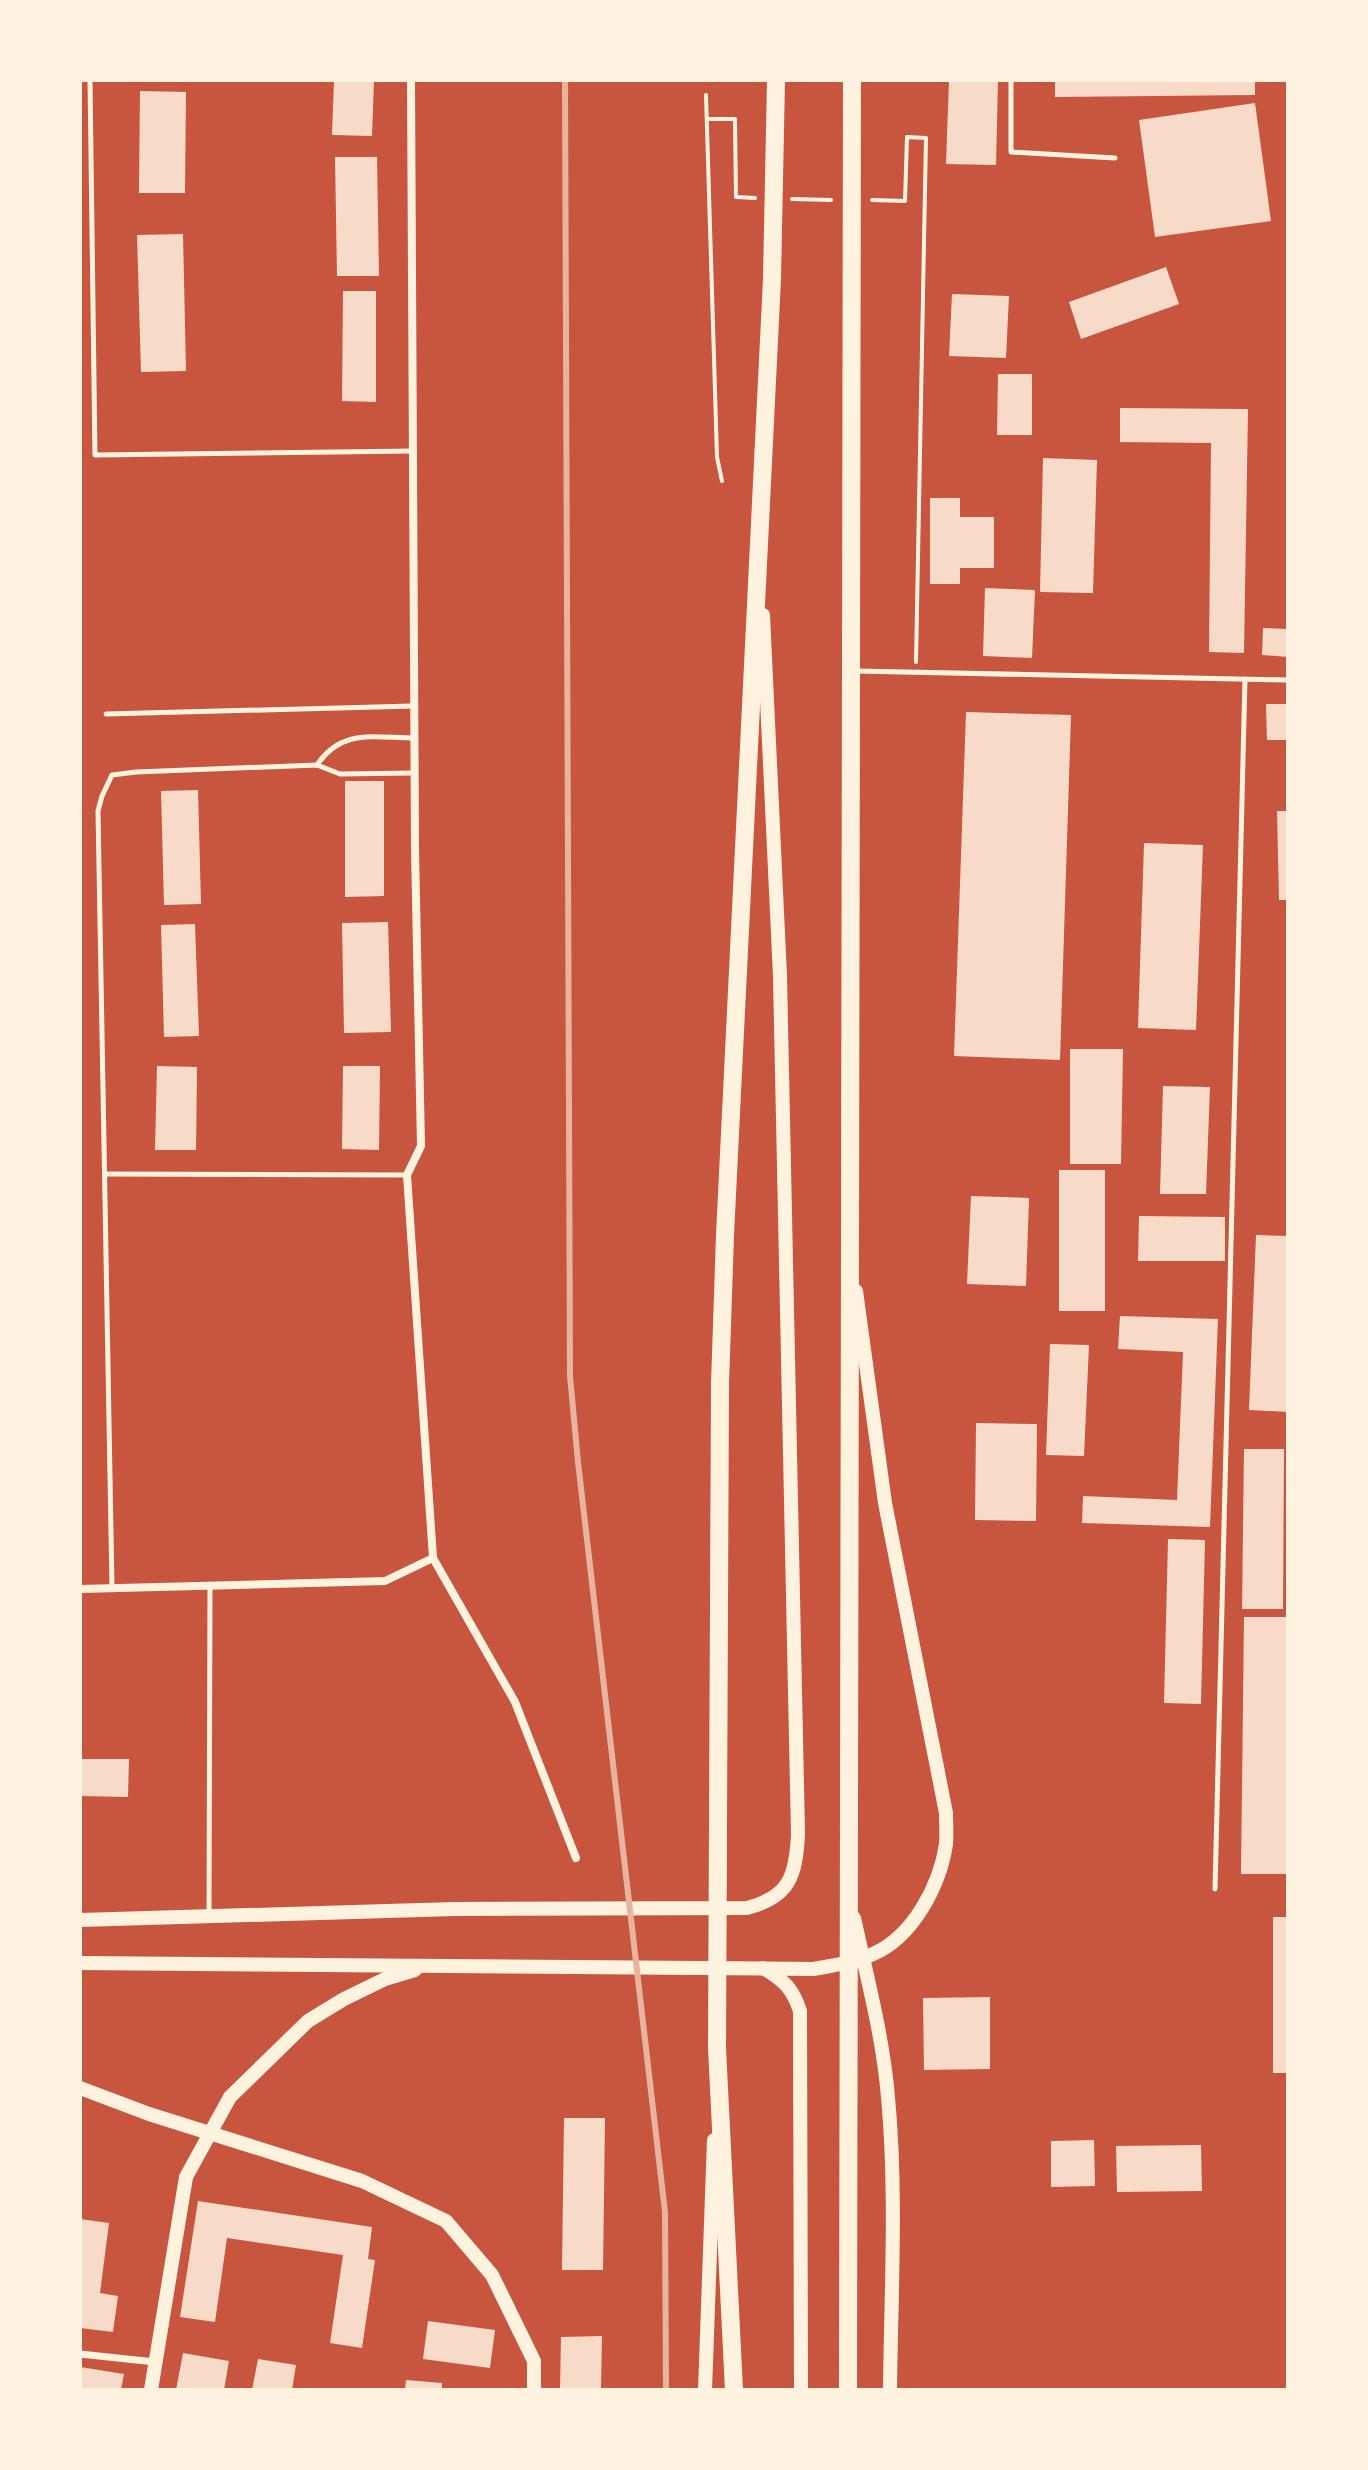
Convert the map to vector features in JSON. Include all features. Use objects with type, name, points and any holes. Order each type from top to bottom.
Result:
[{"type":"highway","points":[[734,2390],[717,2048],[720,1369],[772,279],[776,80]]},
{"type":"highway","points":[[848,2390],[852,80]]},
{"type":"main road","points":[[80,1920],[454,1909],[747,1908],[764,1904],[780,1893],[792,1878],[798,1834],[780,976],[759,543]]},
{"type":"main road","points":[[80,1963],[813,1969],[876,1953],[900,1935],[921,1909],[938,1878],[946,1843],[946,1813],[885,1503],[850,1239]]},
{"type":"main road","points":[[849,1896],[879,2033],[888,2096],[892,2162],[890,2390]]},
{"type":"main road","points":[[151,2390],[186,2177],[230,2097],[308,2021],[385,1979],[432,1965]]},
{"type":"main road","points":[[763,1968],[781,1978],[794,1992],[800,2011],[801,2390]]},
{"type":"main road","points":[[705,2390],[717,2048]]},
{"type":"main road","points":[[80,2088],[149,2114],[362,2181],[446,2221],[492,2275],[534,2361],[534,2390]]},
{"type":"street","points":[[411,80],[414,773],[421,1146],[407,1175],[433,1558],[515,1702],[576,1858]]},
{"type":"street","points":[[80,1589],[385,1581],[433,1558]]},
{"type":"street","points":[[80,2354],[155,2362]]},
{"type":"lane","points":[[90,80],[95,455],[413,451]]},
{"type":"lane","points":[[1011,80],[1011,152],[1115,158]]},
{"type":"lane","points":[[851,671],[1288,680]]},
{"type":"lane","points":[[1215,1889],[1245,679]]},
{"type":"lane","points":[[106,714],[414,706]]},
{"type":"lane","points":[[317,765],[327,750],[347,738],[414,738]]},
{"type":"lane","points":[[112,1589],[98,811],[102,796],[112,775],[317,765],[340,774],[414,773]]},
{"type":"lane","points":[[105,1174],[407,1175]]},
{"type":"lane","points":[[209,1916],[210,1586]]},
{"type":"path","points":[[706,95],[717,457],[722,481]]},
{"type":"path","points":[[707,119],[735,119],[736,197],[767,198]]},
{"type":"path","points":[[859,200],[905,201],[907,137],[926,138],[916,672]]},
{"type":"path","points":[[782,198],[844,200]]},
{"type":"building","points":[[334,80],[374,80],[372,136],[332,135]]},
{"type":"building","points":[[949,80],[998,80],[996,165],[946,164]]},
{"type":"building","points":[[1055,80],[1255,80],[1255,95],[1055,97]]},
{"type":"building","points":[[140,91],[186,92],[185,193],[139,193]]},
{"type":"building","points":[[1255,103],[1271,221],[1155,237],[1139,120]]},
{"type":"building","points":[[335,157],[377,157],[379,276],[337,276]]},
{"type":"building","points":[[183,234],[186,371],[141,372],[137,235]]},
{"type":"building","points":[[1166,267],[1179,304],[1081,339],[1069,302]]},
{"type":"building","points":[[343,291],[376,291],[376,402],[342,401]]},
{"type":"building","points":[[952,294],[1009,296],[1006,358],[949,356]]},
{"type":"building","points":[[998,374],[1032,374],[1032,435],[997,435]]},
{"type":"building","points":[[1120,408],[1248,409],[1244,653],[1209,652],[1211,443],[1120,442]]},
{"type":"building","points":[[1043,458],[1097,460],[1093,593],[1040,592]]},
{"type":"building","points":[[930,498],[960,498],[960,517],[994,517],[994,568],[960,568],[960,584],[930,584]]},
{"type":"building","points":[[985,588],[1035,590],[1032,658],[983,656]]},
{"type":"building","points":[[1263,628],[1288,629],[1288,657],[1262,655]]},
{"type":"building","points":[[1266,704],[1288,704],[1288,740],[1267,740]]},
{"type":"building","points":[[966,712],[1071,715],[1060,1060],[954,1056]]},
{"type":"building","points":[[345,781],[384,781],[384,896],[345,897]]},
{"type":"building","points":[[198,790],[201,904],[164,905],[161,791]]},
{"type":"building","points":[[1277,811],[1288,811],[1288,900],[1279,900]]},
{"type":"building","points":[[1144,843],[1203,845],[1196,1030],[1138,1028]]},
{"type":"building","points":[[388,922],[391,1032],[344,1033],[342,923]]},
{"type":"building","points":[[195,924],[199,1036],[164,1037],[161,925]]},
{"type":"building","points":[[1070,1049],[1123,1049],[1121,1164],[1070,1164]]},
{"type":"building","points":[[157,1066],[197,1067],[196,1150],[155,1150]]},
{"type":"building","points":[[343,1066],[380,1066],[379,1150],[342,1149]]},
{"type":"building","points":[[1163,1086],[1210,1087],[1206,1194],[1160,1194]]},
{"type":"building","points":[[1059,1170],[1105,1170],[1105,1311],[1059,1311]]},
{"type":"building","points":[[971,1196],[1029,1198],[1026,1286],[967,1284]]},
{"type":"building","points":[[1139,1216],[1225,1217],[1225,1261],[1138,1261]]},
{"type":"building","points":[[1256,1235],[1288,1236],[1288,1412],[1249,1410]]},
{"type":"building","points":[[1120,1316],[1218,1319],[1210,1527],[1082,1523],[1083,1496],[1177,1500],[1183,1352],[1118,1349]]},
{"type":"building","points":[[1050,1344],[1089,1345],[1084,1456],[1046,1455]]},
{"type":"building","points":[[976,1423],[1037,1424],[1036,1521],[975,1520]]},
{"type":"building","points":[[1244,1449],[1284,1449],[1283,1609],[1242,1609]]},
{"type":"building","points":[[1168,1539],[1205,1540],[1201,1704],[1164,1703]]},
{"type":"building","points":[[1244,1617],[1288,1617],[1288,1874],[1241,1874]]},
{"type":"building","points":[[80,1759],[129,1759],[128,1797],[80,1796]]},
{"type":"building","points":[[1273,1917],[1288,1917],[1288,2073],[1273,2073]]},
{"type":"building","points":[[990,1997],[990,2069],[924,2070],[923,1998]]},
{"type":"building","points":[[564,2118],[605,2118],[603,2270],[562,2270]]},
{"type":"building","points":[[1094,2140],[1095,2186],[1051,2187],[1051,2141]]},
{"type":"building","points":[[1201,2145],[1202,2191],[1117,2192],[1116,2146]]},
{"type":"building","points":[[198,2201],[372,2227],[368,2259],[375,2260],[362,2348],[330,2343],[343,2255],[227,2238],[215,2322],[180,2317]]},
{"type":"building","points":[[80,2219],[109,2223],[100,2293],[118,2296],[113,2332],[80,2328]]},
{"type":"building","points":[[428,2321],[495,2330],[490,2368],[423,2359]]},
{"type":"building","points":[[602,2336],[601,2390],[560,2390],[561,2337]]},
{"type":"building","points":[[183,2353],[229,2361],[224,2390],[176,2390]]},
{"type":"building","points":[[258,2359],[296,2365],[292,2390],[252,2390]]},
{"type":"building","points":[[80,2367],[124,2374],[121,2390],[80,2390]]},
{"type":"building","points":[[406,2380],[442,2383],[442,2390],[405,2390]]},
{"type":"railway","points":[[565,80],[570,1376],[665,2212],[666,2390]]}]
